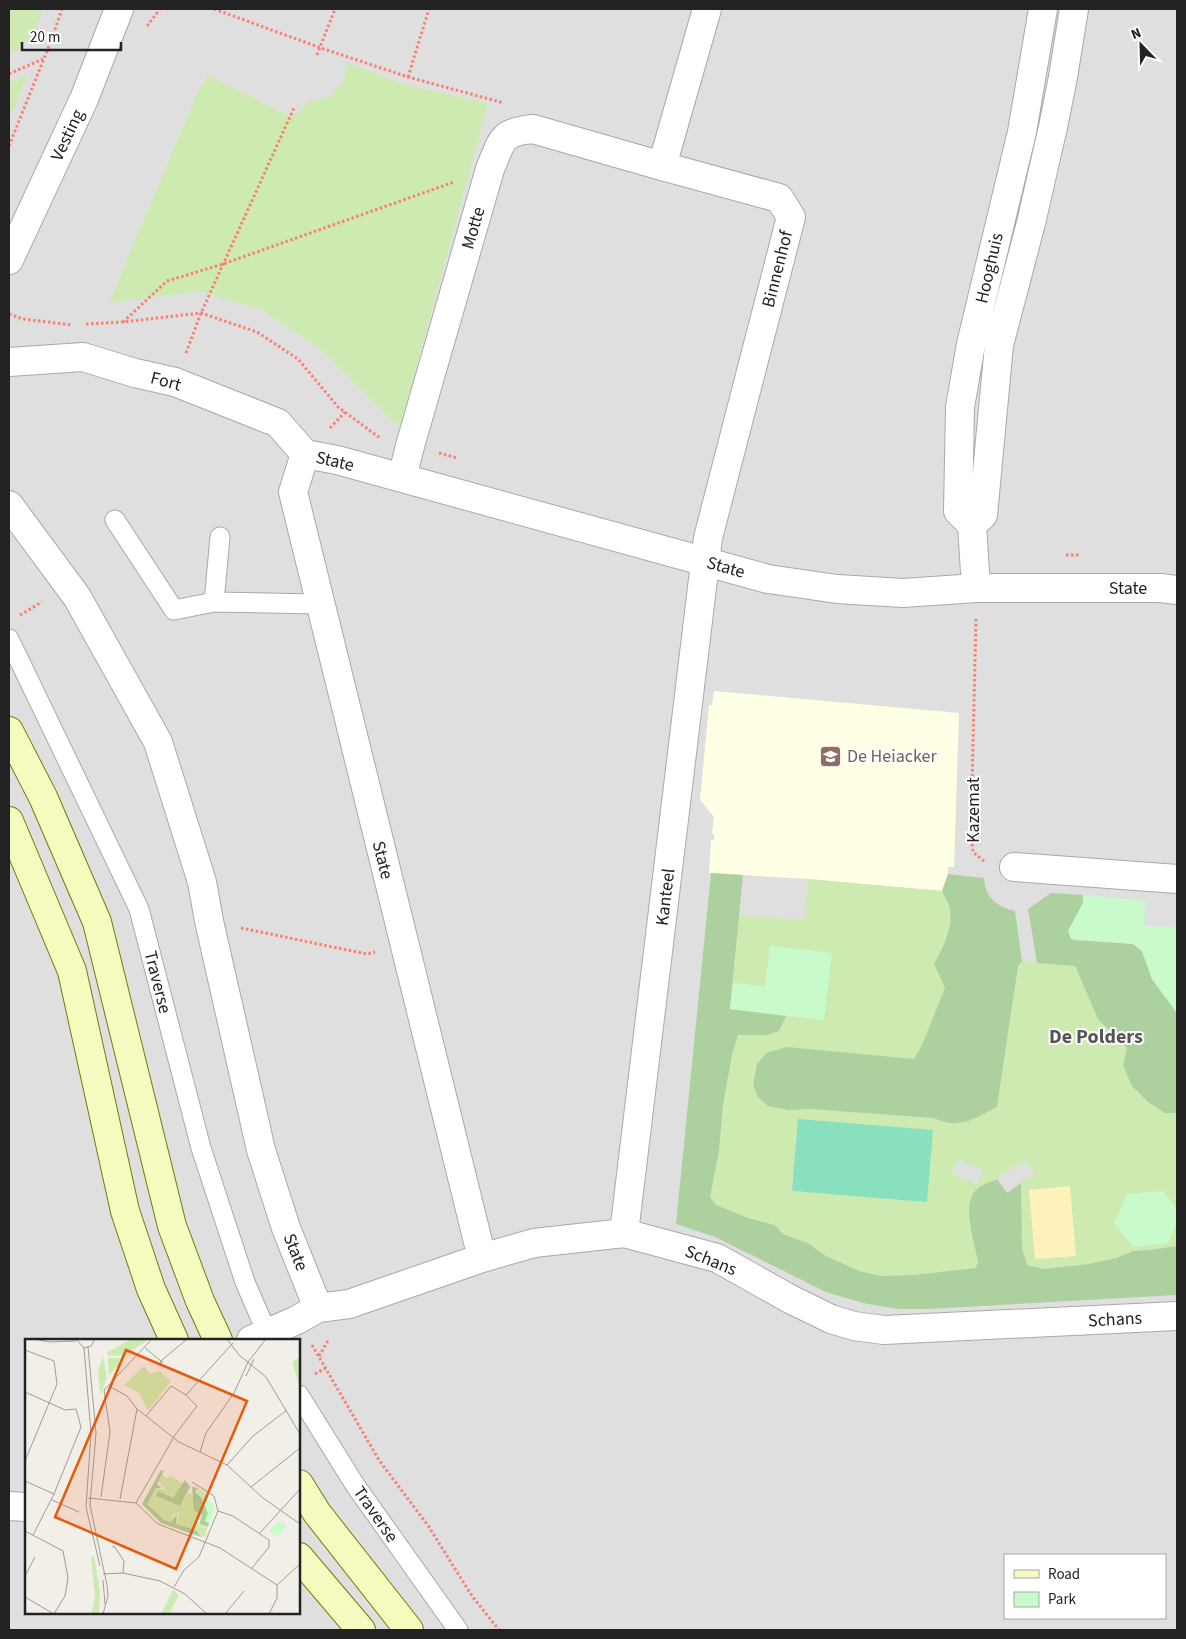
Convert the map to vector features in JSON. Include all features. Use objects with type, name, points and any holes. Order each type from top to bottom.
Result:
[{"type":"street","name":"Vesting","points":[[9,260],[84,98],[119,9]]},
{"type":"street","points":[[515,131],[533,129],[662,166],[707,9]]},
{"type":"street","name":"Hooghuis","points":[[1043,9],[1022,132],[971,344],[960,407],[958,511],[972,525],[983,514],[999,345],[1031,223],[1051,136],[1074,9]]},
{"type":"street","name":"Motte","points":[[402,478],[490,170],[503,138],[515,131]]},
{"type":"street","name":"Binnenhof","points":[[662,166],[779,198],[791,217],[708,538],[706,561]]},
{"type":"street","name":"Fort","points":[[9,362],[84,357],[135,373],[175,382],[278,423],[305,454]]},
{"type":"street","name":"State","points":[[482,1258],[293,492],[305,454],[337,460],[768,579],[837,589],[903,593],[976,588],[1160,588],[1177,590]]},
{"type":"street","name":"State","points":[[9,505],[77,597],[158,742],[202,882],[209,921],[261,1150],[286,1228],[318,1308]]},
{"type":"street","points":[[972,525],[976,588]]},
{"type":"street","name":"Kanteel","points":[[624,1233],[706,561]]},
{"type":"street","points":[[9,731],[44,797],[97,922],[172,1226],[200,1301],[218,1339]]},
{"type":"street","points":[[9,821],[72,970],[125,1211],[151,1290],[174,1339]]},
{"type":"street","points":[[1014,867],[1177,879]]},
{"type":"street","name":"Schans","points":[[262,1338],[318,1308],[349,1304],[534,1242],[624,1233],[717,1258],[806,1307],[831,1319],[854,1326],[884,1330],[1177,1316]]},
{"type":"street","points":[[300,1486],[317,1513],[409,1630]]},
{"type":"street","points":[[9,1506],[25,1507]]},
{"type":"street","points":[[300,1558],[361,1630]]},
{"type":"lane","points":[[115,520],[174,610],[214,602],[320,604]]},
{"type":"lane","points":[[214,602],[220,537]]},
{"type":"lane","name":"Traverse","points":[[9,639],[139,908],[201,1148],[262,1338]]},
{"type":"lane","name":"Traverse","points":[[300,1397],[355,1485],[458,1630]]},
{"type":"path","points":[[9,146],[62,9]]},
{"type":"path","points":[[214,9],[408,77],[505,103],[515,131]]},
{"type":"path","points":[[318,54],[335,9]]},
{"type":"path","points":[[408,77],[429,9]]},
{"type":"path","points":[[9,74],[44,58]]},
{"type":"path","points":[[175,382],[201,313],[294,108]]},
{"type":"path","points":[[123,322],[167,282],[490,170]]},
{"type":"path","points":[[9,314],[23,319],[72,325],[123,322],[201,313],[257,332],[298,359],[338,407],[381,439],[431,450],[459,459]]},
{"type":"path","points":[[1064,555],[1083,555]]},
{"type":"path","name":"Kazemat","points":[[976,588],[973,852],[987,864],[1014,867]]},
{"type":"path","points":[[17,617],[48,598]]},
{"type":"path","points":[[209,921],[366,954],[404,946]]},
{"type":"shaded area","points":[[9,9],[1177,9],[1177,1630],[9,1630]]},
{"type":"shaded area","name":"De Heiacker","points":[[714,691],[959,713],[954,867],[948,867],[948,874],[942,891],[808,879],[709,873],[711,840],[714,840],[714,834],[712,834],[714,817],[700,800],[709,705],[712,705]]},
{"type":"green space","points":[[9,9],[43,9],[31,36],[17,50],[9,54]]},
{"type":"green space","points":[[347,63],[409,86],[488,103],[400,428],[322,350],[260,309],[201,291],[109,303],[196,96],[208,75],[287,115],[298,113],[308,102],[330,96],[343,83]]},
{"type":"green space","points":[[27,75],[9,121],[9,82]]},
{"type":"green space","points":[[711,873],[743,875],[730,1009],[786,1016],[779,1031],[767,1035],[738,1035],[732,1055],[723,1105],[719,1151],[710,1197],[716,1205],[748,1218],[775,1225],[783,1234],[808,1243],[826,1256],[859,1271],[882,1276],[914,1275],[976,1268],[978,1262],[969,1214],[972,1196],[980,1187],[997,1179],[1007,1193],[1021,1183],[1022,1248],[1027,1265],[1044,1269],[1089,1264],[1116,1258],[1133,1251],[1177,1246],[1177,1295],[899,1309],[863,1303],[826,1292],[715,1237],[676,1224]]},
{"type":"green space","points":[[948,874],[984,878],[987,891],[993,900],[1003,907],[1015,911],[1022,961],[1018,966],[997,1107],[966,1122],[951,1123],[933,1118],[810,1109],[788,1110],[768,1106],[758,1097],[753,1085],[757,1064],[766,1053],[787,1047],[914,1059],[922,1045],[945,988],[934,964],[949,931],[951,916],[942,891]]},
{"type":"green space","points":[[808,879],[942,891],[951,916],[949,931],[934,964],[946,988],[922,1045],[914,1059],[788,1110],[810,1109],[933,1118],[958,1123],[966,1122],[997,1107],[1018,966],[1022,961],[1075,966],[1098,1019],[1127,1048],[1123,1065],[1165,1113],[1177,1113],[1177,1211],[1163,1191],[1168,1243],[1177,1221],[1177,1246],[1133,1251],[1116,1258],[1089,1264],[1043,1269],[1027,1265],[1022,1248],[1021,1183],[1034,1174],[1025,1160],[975,1191],[970,1221],[978,1262],[976,1268],[914,1275],[882,1276],[859,1271],[826,1256],[808,1243],[783,1234],[775,1225],[748,1218],[716,1205],[710,1197],[719,1151],[723,1105],[732,1055],[738,1035],[767,1035],[779,1031],[786,1016],[824,1020],[765,987],[733,983],[739,915],[805,920]],"holes":[[[958,1160],[983,1170],[977,1184],[952,1174]]]},
{"type":"green space","points":[[1051,893],[1083,895],[1083,903],[1068,931],[1074,940],[1133,944],[1142,951],[1152,979],[1177,1013],[1177,1113],[1165,1113],[1148,1102],[1132,1086],[1123,1065],[1127,1048],[1098,1019],[1075,966],[1037,963],[1028,909]]},
{"type":"green space","points":[[1083,895],[1146,901],[1144,925],[1177,928],[1177,1013],[1152,979],[1142,951],[1133,944],[1071,939],[1068,931],[1083,903]]},
{"type":"green space","points":[[770,946],[832,953],[824,1020],[730,1009],[733,983],[765,986]]},
{"type":"green space","points":[[798,1119],[933,1130],[927,1202],[792,1191]]},
{"type":"green space","points":[[1163,1191],[1176,1211],[1177,1216],[1168,1243],[1134,1247],[1114,1224],[1127,1194]]},
{"type":"sand","points":[[1070,1186],[1076,1256],[1035,1259],[1029,1190]]},
{"type":"place","name":"De Heiacker","points":[[831,756]]},
{"type":"district","name":"De Polders","points":[[1096,1036]]}]
